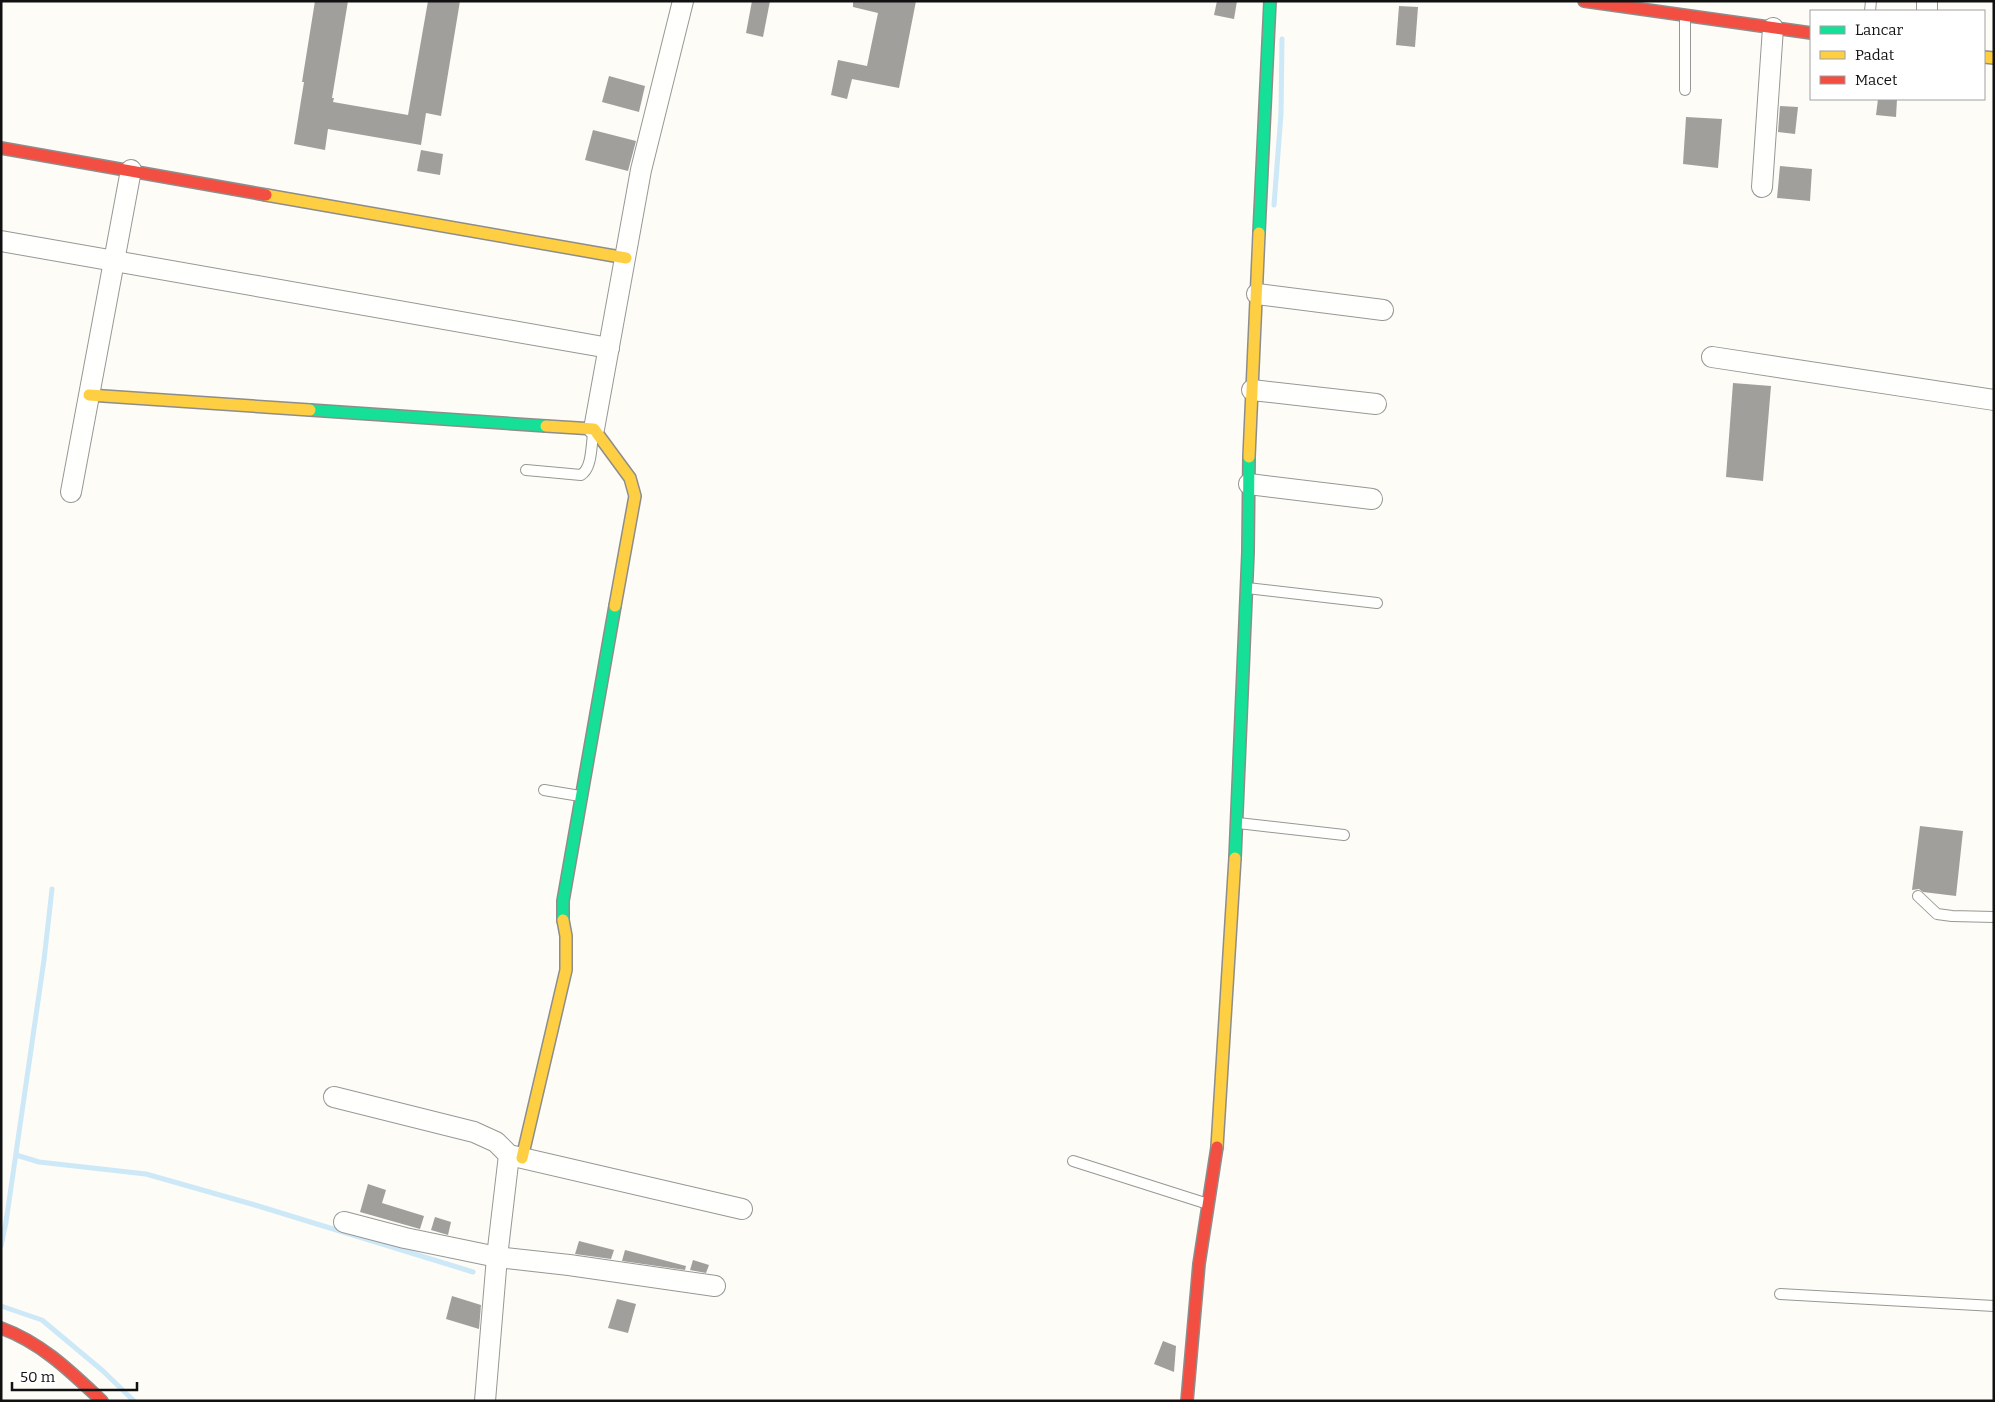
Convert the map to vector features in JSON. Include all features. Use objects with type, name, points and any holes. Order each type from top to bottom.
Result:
[{"type":"street","points":[[485,1401],[497,1257],[516,1157],[566,970],[566,936],[562,915],[635,496],[630,478],[594,429],[641,170],[683,1]]},
{"type":"street","points":[[1187,1401],[1199,1264],[1216,1155],[1227,1012],[1237,823],[1252,390],[1270,1]]},
{"type":"street","points":[[1584,1],[1810,33]]},
{"type":"street","points":[[1762,187],[1772,28]]},
{"type":"street","points":[[1,148],[626,258]]},
{"type":"street","points":[[71,492],[131,170]]},
{"type":"street","points":[[1,241],[609,348]]},
{"type":"street","points":[[1257,294],[1383,310]]},
{"type":"street","points":[[1712,357],[1994,400]]},
{"type":"street","points":[[1252,390],[1376,404]]},
{"type":"street","points":[[89,395],[594,429]]},
{"type":"street","points":[[1249,484],[1372,499]]},
{"type":"street","points":[[334,1097],[474,1132],[496,1142],[516,1157],[742,1209]]},
{"type":"street","points":[[344,1222],[405,1238],[497,1257],[569,1265],[715,1286]]},
{"type":"street","points":[[1,1328],[42,1348],[102,1401]]},
{"type":"lane","points":[[1685,16],[1685,90]]},
{"type":"lane","points":[[526,470],[581,475],[585,472],[588,463],[594,429]]},
{"type":"lane","points":[[1246,588],[1378,603]]},
{"type":"lane","points":[[544,790],[582,796]]},
{"type":"lane","points":[[1237,823],[1344,835]]},
{"type":"lane","points":[[1918,896],[1937,914],[1994,917]]},
{"type":"lane","points":[[1073,1161],[1209,1205]]},
{"type":"lane","points":[[1780,1294],[1994,1306]]},
{"type":"building","points":[[315,1],[348,1],[332,98],[334,98],[333,102],[408,115],[428,1],[460,1],[441,116],[426,113],[421,145],[328,129],[325,150],[294,144]]},
{"type":"building","points":[[752,1],[770,1],[763,37],[746,33]]},
{"type":"building","points":[[853,1],[916,1],[899,88],[852,79],[847,99],[831,95],[838,60],[867,66],[878,13],[853,7]]},
{"type":"building","points":[[1217,1],[1237,1],[1234,19],[1214,15]]},
{"type":"building","points":[[1399,6],[1418,7],[1415,47],[1396,45]]},
{"type":"building","points":[[609,76],[645,86],[639,112],[602,102]]},
{"type":"building","points":[[1878,100],[1897,100],[1896,117],[1876,115]]},
{"type":"building","points":[[1780,106],[1798,107],[1795,134],[1778,132]]},
{"type":"building","points":[[1686,117],[1722,119],[1718,168],[1683,164]]},
{"type":"building","points":[[593,130],[636,141],[628,171],[585,160]]},
{"type":"building","points":[[421,150],[443,154],[440,175],[417,171]]},
{"type":"building","points":[[1780,166],[1812,169],[1810,201],[1777,198]]},
{"type":"building","points":[[1733,383],[1771,386],[1763,481],[1726,477]]},
{"type":"building","points":[[1920,826],[1963,831],[1956,896],[1923,892],[1919,889],[1912,890]]},
{"type":"building","points":[[368,1184],[386,1190],[382,1203],[424,1216],[420,1229],[360,1212]]},
{"type":"building","points":[[435,1217],[451,1222],[448,1235],[431,1230]]},
{"type":"building","points":[[579,1241],[614,1250],[611,1259],[575,1254]]},
{"type":"building","points":[[625,1250],[686,1266],[685,1270],[622,1261]]},
{"type":"building","points":[[693,1260],[709,1265],[706,1273],[690,1270]]},
{"type":"building","points":[[452,1296],[481,1305],[479,1329],[446,1319]]},
{"type":"building","points":[[617,1299],[636,1304],[628,1333],[608,1328]]},
{"type":"building","points":[[1163,1341],[1176,1346],[1174,1372],[1154,1364]]},
{"type":"waterway","points":[[1274,205],[1281,114],[1282,39]]},
{"type":"waterway","points":[[1,1246],[44,960],[52,889]]},
{"type":"waterway","points":[[16,1155],[39,1162],[146,1174],[255,1205],[473,1272]]},
{"type":"waterway","points":[[1,1306],[42,1320],[103,1371],[134,1401]]},
{"type":"traffic: fast","points":[[1259,233],[1270,1]]},
{"type":"traffic: fast","points":[[310,410],[546,426]]},
{"type":"traffic: fast","points":[[1235,858],[1248,552],[1249,457]]},
{"type":"traffic: fast","points":[[563,920],[563,901],[615,606]]},
{"type":"traffic: slow","points":[[1985,57],[1994,58]]},
{"type":"traffic: slow","points":[[266,195],[626,258]]},
{"type":"traffic: slow","points":[[1249,457],[1259,233]]},
{"type":"traffic: slow","points":[[89,395],[310,410]]},
{"type":"traffic: slow","points":[[546,426],[594,429],[630,478],[635,496],[615,606]]},
{"type":"traffic: slow","points":[[1217,1147],[1235,858]]},
{"type":"traffic: slow","points":[[522,1158],[566,970],[566,936],[563,920]]},
{"type":"traffic: jam","points":[[1584,1],[1810,33]]},
{"type":"traffic: jam","points":[[1,148],[266,195]]},
{"type":"traffic: jam","points":[[1187,1401],[1199,1264],[1217,1147]]},
{"type":"traffic: jam","points":[[1,1328],[16,1334],[43,1350],[102,1401]]}]
